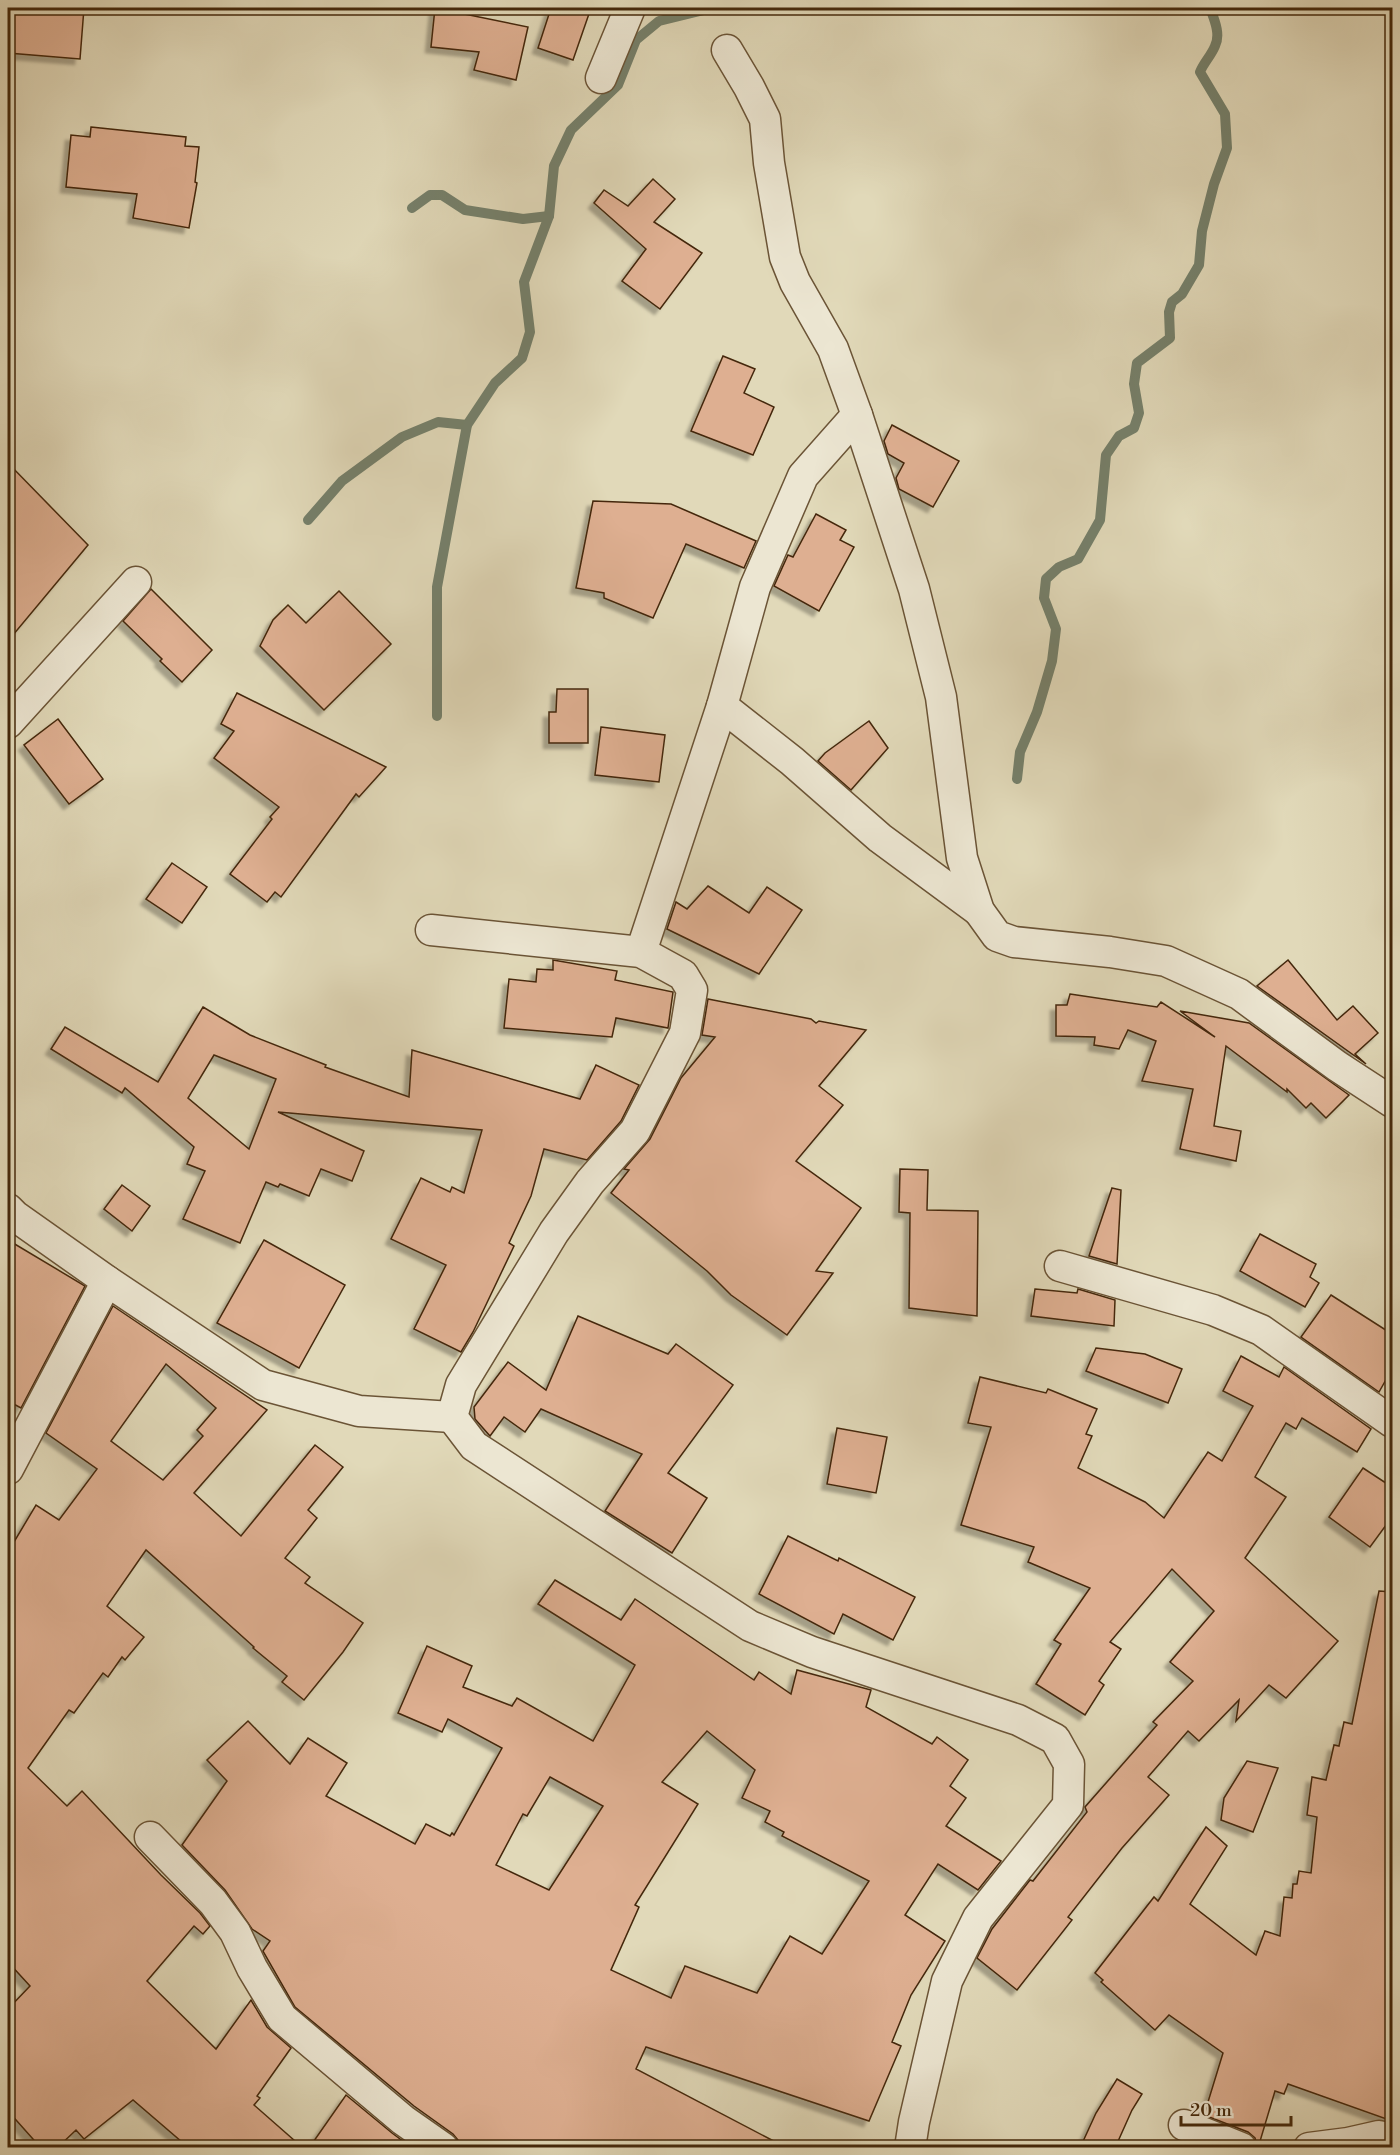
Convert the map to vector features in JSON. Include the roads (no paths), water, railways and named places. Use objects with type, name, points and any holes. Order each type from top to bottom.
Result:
[{"type":"street","points":[[601,78],[630,8]]},
{"type":"street","points":[[727,50],[765,119],[769,163],[785,257],[795,282],[833,349],[914,589],[941,697],[962,858],[979,911]]},
{"type":"street","points":[[641,952],[722,706],[755,587],[803,476],[857,415]]},
{"type":"street","points":[[8,723],[136,582]]},
{"type":"street","points":[[722,706],[792,761],[880,838],[979,911],[997,936],[1014,942],[1110,952],[1166,961],[1239,994],[1337,1066],[1392,1102]]},
{"type":"street","points":[[431,930],[641,952],[683,975],[692,990],[685,1033],[635,1131],[590,1182],[554,1232],[461,1385],[452,1417]]},
{"type":"street","points":[[8,1209],[107,1281],[263,1385],[359,1411],[452,1417],[474,1446],[750,1626],[812,1652],[1018,1720],[1055,1739],[1069,1764],[1068,1805],[978,1918],[947,1981],[910,2148]]},
{"type":"street","points":[[1060,1266],[1213,1310],[1261,1330],[1392,1422]]},
{"type":"street","points":[[8,1469],[107,1281]]},
{"type":"street","points":[[150,1837],[213,1902],[235,1932],[252,1968],[282,2018],[403,2120],[443,2148]]},
{"type":"street","points":[[1184,2125],[1241,2148]]},
{"type":"street","points":[[1309,2148],[1379,2136],[1392,2139]]},
{"type":"waterway","points":[[437,716],[437,587],[467,425],[495,383],[522,358],[530,332],[524,282],[549,216],[554,166],[571,130],[618,85],[636,40],[659,21],[707,8]]},
{"type":"waterway","points":[[1017,779],[1020,752],[1037,712],[1052,661],[1056,629],[1044,598],[1046,579],[1059,567],[1078,559],[1100,520],[1106,455],[1119,436],[1134,428],[1139,413],[1134,384],[1137,363],[1170,338],[1169,312],[1172,302],[1182,294],[1199,265],[1202,231],[1214,184],[1227,148],[1225,114],[1200,72],[1217,41],[1216,27],[1210,8]]},
{"type":"waterway","points":[[412,208],[430,195],[442,195],[465,210],[523,219],[549,216]]},
{"type":"waterway","points":[[308,520],[342,481],[402,437],[438,422],[467,425]]}]
